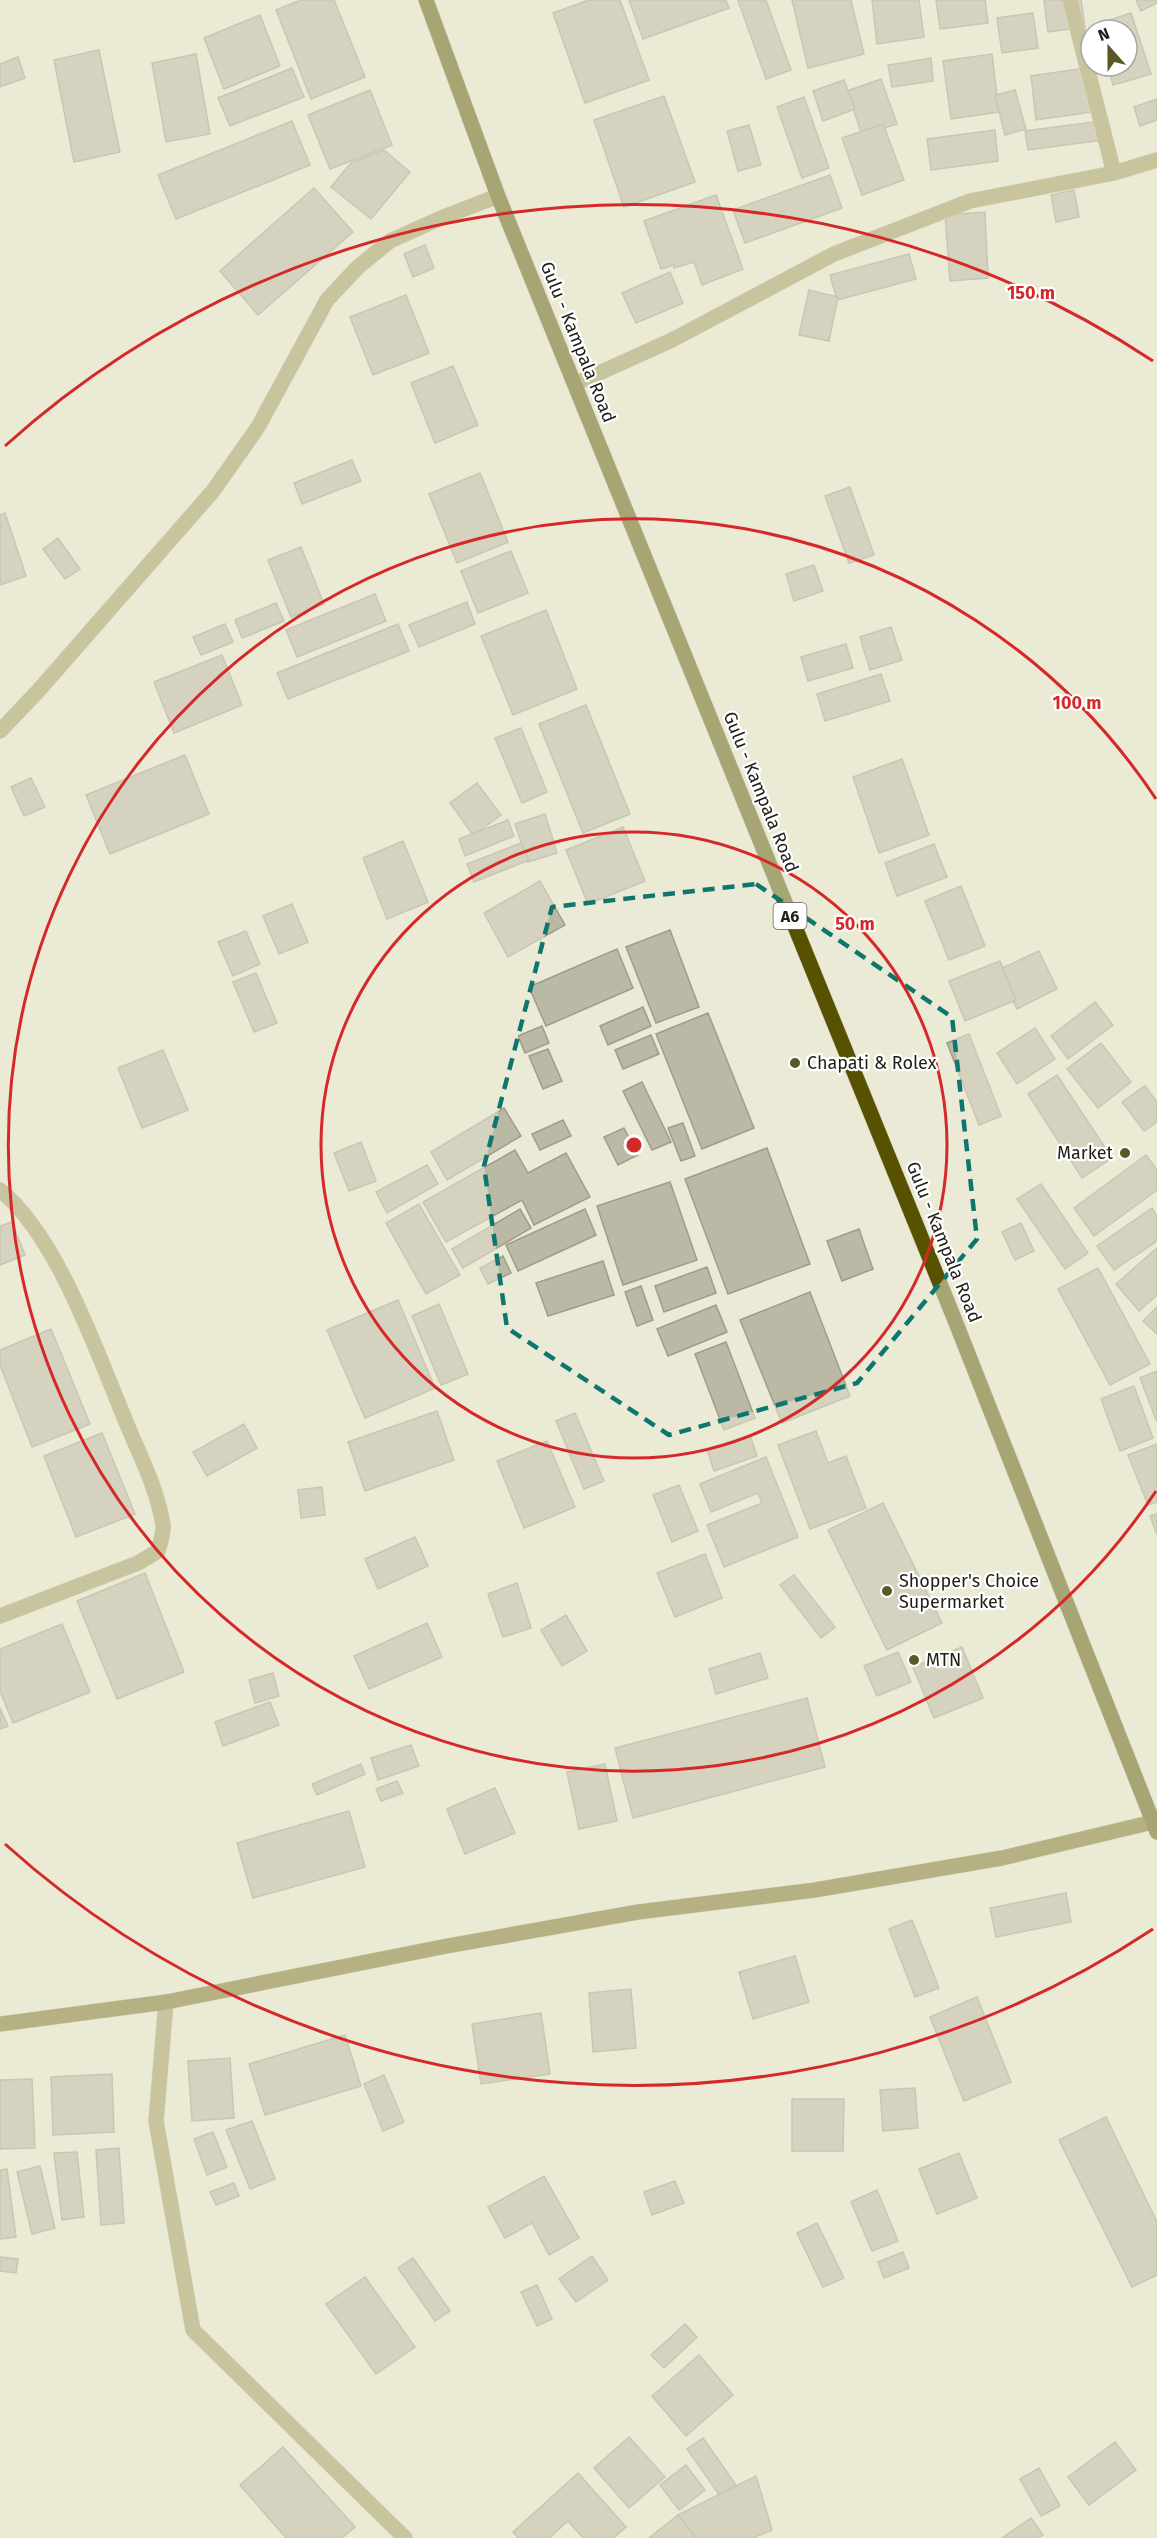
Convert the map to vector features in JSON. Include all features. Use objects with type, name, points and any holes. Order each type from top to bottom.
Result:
[{"type":"main road","name":"Gulu - Kampala Road","points":[[426,0],[498,196],[954,1318],[1155,1827]]},
{"type":"street","points":[[1070,0],[1114,173]]},
{"type":"street","points":[[574,384],[672,340],[834,254],[960,205],[1114,173],[1157,160]]},
{"type":"street","points":[[0,730],[39,690],[213,491],[258,427],[327,300],[350,275],[390,241],[498,196]]},
{"type":"street","points":[[0,1190],[15,1202],[50,1253],[86,1324],[155,1492],[164,1528],[158,1551],[138,1563],[0,1616]]},
{"type":"street","points":[[0,2024],[166,2002],[447,1946],[638,1912],[815,1890],[1002,1858],[1155,1827]]},
{"type":"street","points":[[166,2002],[156,2121],[193,2330],[405,2538]]},
{"type":"highlighted area","points":[[756,884],[952,1017],[977,1239],[857,1383],[669,1435],[507,1328],[484,1166],[552,907]]},
{"type":"building","points":[[301,0],[334,0],[365,77],[311,99],[276,10]]},
{"type":"building","points":[[589,0],[620,0],[649,80],[585,103],[553,13]]},
{"type":"building","points":[[629,0],[726,0],[729,8],[643,39]]},
{"type":"building","points":[[738,0],[766,0],[791,70],[766,79]]},
{"type":"building","points":[[792,0],[851,0],[864,54],[808,68]]},
{"type":"building","points":[[872,0],[919,0],[924,37],[877,44]]},
{"type":"building","points":[[936,0],[985,0],[988,23],[940,29]]},
{"type":"building","points":[[1044,0],[1081,0],[1084,18],[1079,18],[1079,28],[1048,32]]},
{"type":"building","points":[[1136,0],[1157,0],[1157,3],[1141,11]]},
{"type":"building","points":[[1033,13],[1038,48],[1002,53],[997,18]]},
{"type":"building","points":[[1131,13],[1133,18],[1116,18]]},
{"type":"building","points":[[260,15],[280,66],[224,89],[204,38]]},
{"type":"building","points":[[1139,37],[1151,74],[1139,77]]},
{"type":"building","points":[[99,50],[120,152],[74,162],[54,60]]},
{"type":"building","points":[[196,54],[210,134],[166,142],[152,63]]},
{"type":"building","points":[[992,54],[999,112],[951,119],[943,61]]},
{"type":"building","points":[[18,57],[25,78],[0,87],[0,64]]},
{"type":"building","points":[[931,58],[933,81],[892,87],[888,65]]},
{"type":"building","points":[[292,68],[304,97],[230,126],[218,98]]},
{"type":"building","points":[[1079,69],[1079,78],[1086,78],[1091,112],[1036,120],[1031,76]]},
{"type":"building","points":[[1111,78],[1137,78],[1113,85]]},
{"type":"building","points":[[881,79],[897,124],[862,135],[847,91]]},
{"type":"building","points":[[844,80],[855,109],[823,121],[813,91]]},
{"type":"building","points":[[370,90],[392,145],[330,169],[308,115]]},
{"type":"building","points":[[1015,90],[1026,129],[1005,135],[995,95]]},
{"type":"building","points":[[664,96],[695,182],[624,207],[594,120]]},
{"type":"building","points":[[804,97],[829,168],[802,178],[777,107]]},
{"type":"building","points":[[1157,99],[1157,120],[1140,126],[1134,107]]},
{"type":"building","points":[[1108,120],[1110,139],[1028,150],[1025,131]]},
{"type":"building","points":[[292,121],[310,165],[176,219],[158,175]]},
{"type":"building","points":[[883,124],[904,180],[862,195],[842,138]]},
{"type":"building","points":[[749,125],[761,165],[738,171],[727,131]]},
{"type":"building","points":[[995,130],[998,161],[931,170],[927,139]]},
{"type":"building","points":[[384,150],[410,172],[371,219],[331,187],[351,163]]},
{"type":"building","points":[[830,175],[842,208],[745,243],[733,210]]},
{"type":"building","points":[[314,188],[353,232],[258,315],[220,271]]},
{"type":"building","points":[[1074,190],[1079,217],[1056,222],[1051,195]]},
{"type":"building","points":[[716,195],[743,269],[702,285],[694,262],[661,269],[644,221]]},
{"type":"building","points":[[985,212],[988,278],[950,281],[945,215]]},
{"type":"building","points":[[425,245],[434,268],[413,277],[404,254]]},
{"type":"building","points":[[909,254],[916,279],[837,300],[830,275]]},
{"type":"building","points":[[670,272],[683,303],[636,323],[622,293]]},
{"type":"building","points":[[809,290],[838,297],[829,341],[799,335]]},
{"type":"building","points":[[406,295],[429,353],[373,375],[350,317]]},
{"type":"building","points":[[453,366],[478,425],[435,443],[411,383]]},
{"type":"building","points":[[352,460],[361,481],[302,504],[294,483]]},
{"type":"building","points":[[480,473],[508,542],[457,563],[429,494]]},
{"type":"building","points":[[850,487],[874,555],[849,563],[825,496]]},
{"type":"building","points":[[5,513],[26,576],[0,585],[0,515]]},
{"type":"building","points":[[58,538],[80,569],[65,579],[43,549]]},
{"type":"building","points":[[301,547],[324,604],[291,617],[268,560]]},
{"type":"building","points":[[511,551],[528,593],[478,613],[461,571]]},
{"type":"building","points":[[814,565],[823,591],[794,601],[786,574]]},
{"type":"building","points":[[375,594],[386,621],[297,657],[286,630]]},
{"type":"building","points":[[467,602],[475,624],[419,647],[409,625]]},
{"type":"building","points":[[276,603],[284,621],[242,638],[235,620]]},
{"type":"building","points":[[546,610],[577,689],[513,715],[481,636]]},
{"type":"building","points":[[225,624],[233,642],[201,655],[193,637]]},
{"type":"building","points":[[398,624],[409,651],[288,699],[277,673]]},
{"type":"building","points":[[891,627],[902,660],[870,670],[860,637]]},
{"type":"building","points":[[846,644],[853,668],[808,681],[801,657]]},
{"type":"building","points":[[222,655],[242,705],[174,733],[154,682]]},
{"type":"building","points":[[881,674],[890,701],[825,721],[817,694]]},
{"type":"building","points":[[586,705],[630,814],[583,833],[539,724]]},
{"type":"building","points":[[521,728],[547,792],[522,803],[495,738]]},
{"type":"building","points":[[185,755],[209,814],[110,854],[86,795]]},
{"type":"building","points":[[902,759],[929,835],[879,853],[853,777]]},
{"type":"building","points":[[31,778],[45,807],[24,816],[11,787]]},
{"type":"building","points":[[477,783],[501,815],[473,835],[450,803]]},
{"type":"building","points":[[545,814],[557,853],[528,862],[515,824]]},
{"type":"building","points":[[508,820],[514,836],[465,856],[459,839]]},
{"type":"building","points":[[623,827],[645,881],[588,904],[566,850]]},
{"type":"building","points":[[403,841],[428,902],[387,919],[363,858]]},
{"type":"building","points":[[521,843],[529,860],[474,882],[467,864]]},
{"type":"building","points":[[934,844],[947,877],[897,896],[885,863]]},
{"type":"building","points":[[540,881],[565,925],[508,957],[484,913]]},
{"type":"building","points":[[961,886],[985,946],[949,960],[925,901]]},
{"type":"building","points":[[292,904],[308,942],[279,954],[263,916]]},
{"type":"building","points":[[670,930],[699,1007],[656,1023],[626,947]]},
{"type":"building","points":[[246,931],[260,964],[233,976],[218,942]]},
{"type":"building","points":[[617,949],[633,988],[546,1026],[529,987]]},
{"type":"building","points":[[1039,951],[1057,989],[1017,1009],[998,970]]},
{"type":"building","points":[[1000,961],[1016,1000],[965,1021],[949,981]]},
{"type":"building","points":[[256,973],[277,1023],[254,1032],[233,982]]},
{"type":"building","points":[[1095,1002],[1113,1025],[1068,1059],[1051,1036]]},
{"type":"building","points":[[643,1007],[651,1026],[608,1045],[600,1026]]},
{"type":"building","points":[[708,1013],[754,1128],[702,1149],[656,1034]]},
{"type":"building","points":[[542,1026],[549,1043],[525,1053],[518,1036]]},
{"type":"building","points":[[1035,1028],[1055,1059],[1017,1084],[997,1053]]},
{"type":"building","points":[[969,1034],[1001,1116],[979,1125],[947,1043]]},
{"type":"building","points":[[651,1035],[659,1054],[623,1069],[615,1050]]},
{"type":"building","points":[[1101,1043],[1131,1082],[1098,1108],[1067,1069]]},
{"type":"building","points":[[548,1049],[562,1081],[543,1089],[529,1056]]},
{"type":"building","points":[[163,1050],[188,1110],[142,1128],[118,1068]]},
{"type":"building","points":[[1057,1075],[1112,1158],[1082,1178],[1028,1094]]},
{"type":"building","points":[[642,1082],[671,1142],[652,1150],[623,1091]]},
{"type":"building","points":[[1145,1086],[1157,1102],[1157,1122],[1144,1131],[1122,1102]]},
{"type":"building","points":[[504,1108],[521,1136],[447,1180],[431,1152]]},
{"type":"building","points":[[563,1120],[571,1136],[540,1150],[532,1134]]},
{"type":"building","points":[[683,1123],[695,1156],[681,1161],[668,1128]]},
{"type":"building","points":[[624,1128],[638,1155],[618,1165],[604,1137]]},
{"type":"building","points":[[361,1142],[376,1181],[349,1191],[334,1153]]},
{"type":"building","points":[[767,1148],[810,1264],[728,1294],[685,1179]]},
{"type":"building","points":[[515,1150],[528,1173],[566,1153],[590,1197],[534,1225],[522,1200],[446,1242],[423,1202]]},
{"type":"building","points":[[1146,1155],[1157,1170],[1157,1190],[1094,1236],[1074,1208]]},
{"type":"building","points":[[427,1165],[438,1184],[387,1213],[376,1192]]},
{"type":"building","points":[[670,1182],[697,1260],[623,1285],[597,1206]]},
{"type":"building","points":[[1041,1184],[1088,1253],[1065,1269],[1017,1199]]},
{"type":"building","points":[[419,1204],[460,1275],[426,1294],[386,1223]]},
{"type":"building","points":[[1152,1208],[1157,1216],[1157,1241],[1114,1270],[1097,1246]]},
{"type":"building","points":[[520,1209],[531,1228],[463,1268],[452,1249]]},
{"type":"building","points":[[585,1209],[596,1235],[518,1271],[506,1245]]},
{"type":"building","points":[[12,1222],[25,1255],[0,1265],[0,1226]]},
{"type":"building","points":[[1021,1223],[1034,1251],[1015,1260],[1002,1232]]},
{"type":"building","points":[[859,1229],[873,1269],[842,1281],[827,1241]]},
{"type":"building","points":[[1157,1248],[1157,1295],[1139,1311],[1116,1284]]},
{"type":"building","points":[[503,1256],[511,1273],[488,1284],[480,1268]]},
{"type":"building","points":[[603,1261],[614,1295],[548,1316],[536,1283]]},
{"type":"building","points":[[707,1267],[716,1293],[664,1312],[655,1286]]},
{"type":"building","points":[[1098,1268],[1150,1364],[1110,1385],[1058,1289]]},
{"type":"building","points":[[641,1286],[653,1320],[637,1326],[625,1292]]},
{"type":"building","points":[[810,1292],[850,1396],[782,1423],[740,1320]]},
{"type":"building","points":[[398,1300],[435,1388],[365,1418],[327,1330]]},
{"type":"building","points":[[439,1304],[468,1374],[441,1385],[412,1316]]},
{"type":"building","points":[[716,1305],[727,1332],[668,1356],[657,1329]]},
{"type":"building","points":[[1157,1307],[1157,1334],[1143,1321]]},
{"type":"building","points":[[51,1329],[90,1424],[32,1447],[0,1365],[0,1350]]},
{"type":"building","points":[[726,1342],[755,1418],[724,1430],[695,1354]]},
{"type":"building","points":[[1157,1371],[1157,1422],[1140,1378]]},
{"type":"building","points":[[1134,1386],[1153,1438],[1120,1451],[1101,1399]]},
{"type":"building","points":[[437,1411],[454,1460],[365,1491],[348,1442]]},
{"type":"building","points":[[575,1413],[604,1481],[584,1489],[556,1421]]},
{"type":"building","points":[[244,1424],[257,1448],[207,1476],[193,1452]]},
{"type":"building","points":[[816,1431],[828,1463],[846,1456],[866,1508],[810,1529],[778,1445]]},
{"type":"building","points":[[102,1433],[135,1514],[76,1537],[44,1456]]},
{"type":"building","points":[[750,1435],[757,1456],[714,1471],[707,1449]]},
{"type":"building","points":[[547,1441],[575,1507],[524,1528],[497,1461]]},
{"type":"building","points":[[1157,1444],[1157,1502],[1148,1505],[1128,1455]]},
{"type":"building","points":[[766,1457],[798,1537],[724,1567],[707,1525],[762,1503],[758,1493],[711,1512],[700,1484]]},
{"type":"building","points":[[679,1485],[698,1531],[672,1542],[653,1495]]},
{"type":"building","points":[[322,1487],[325,1515],[301,1518],[298,1490]]},
{"type":"building","points":[[883,1503],[942,1623],[887,1650],[828,1530]]},
{"type":"building","points":[[1157,1514],[1157,1535],[1150,1516]]},
{"type":"building","points":[[415,1537],[428,1566],[378,1589],[365,1559]]},
{"type":"building","points":[[705,1554],[722,1598],[675,1617],[657,1573]]},
{"type":"building","points":[[145,1573],[184,1672],[117,1699],[77,1601]]},
{"type":"building","points":[[794,1575],[835,1627],[821,1638],[780,1585]]},
{"type":"building","points":[[517,1583],[531,1628],[503,1637],[488,1594]]},
{"type":"building","points":[[566,1615],[587,1651],[562,1666],[541,1630]]},
{"type":"building","points":[[427,1623],[442,1657],[369,1689],[354,1656]]},
{"type":"building","points":[[62,1624],[90,1692],[13,1723],[0,1691],[0,1649]]},
{"type":"building","points":[[962,1647],[983,1698],[934,1718],[913,1667]]},
{"type":"building","points":[[898,1652],[911,1682],[877,1696],[864,1666]]},
{"type":"building","points":[[760,1653],[768,1678],[716,1694],[709,1669]]},
{"type":"building","points":[[273,1673],[279,1696],[255,1703],[249,1680]]},
{"type":"building","points":[[807,1698],[825,1767],[633,1818],[615,1748]]},
{"type":"building","points":[[270,1702],[279,1725],[223,1746],[215,1722]]},
{"type":"building","points":[[0,1708],[8,1726],[0,1729]]},
{"type":"building","points":[[411,1745],[419,1766],[378,1780],[371,1758]]},
{"type":"building","points":[[361,1764],[365,1774],[317,1795],[312,1784]]},
{"type":"building","points":[[605,1764],[617,1821],[579,1829],[567,1772]]},
{"type":"building","points":[[397,1781],[403,1793],[381,1801],[376,1789]]},
{"type":"building","points":[[495,1788],[515,1833],[465,1854],[447,1809]]},
{"type":"building","points":[[349,1811],[365,1867],[253,1898],[237,1843]]},
{"type":"building","points":[[1066,1893],[1071,1922],[996,1937],[990,1908]]},
{"type":"building","points":[[912,1920],[939,1988],[915,1997],[889,1929]]},
{"type":"building","points":[[795,1956],[809,2002],[753,2019],[739,1972]]},
{"type":"building","points":[[631,1989],[636,2048],[593,2052],[589,1993]]},
{"type":"building","points":[[977,1997],[1011,2082],[964,2101],[930,2017]]},
{"type":"building","points":[[541,2013],[550,2074],[481,2084],[472,2024]]},
{"type":"building","points":[[345,2035],[361,2086],[265,2115],[249,2064]]},
{"type":"building","points":[[230,2058],[234,2118],[192,2121],[188,2061]]},
{"type":"building","points":[[112,2074],[114,2132],[53,2135],[51,2077]]},
{"type":"building","points":[[384,2075],[404,2122],[383,2131],[364,2084]]},
{"type":"building","points":[[32,2079],[35,2148],[0,2149],[0,2080]]},
{"type":"building","points":[[915,2088],[918,2128],[883,2131],[880,2090]]},
{"type":"building","points":[[792,2099],[844,2099],[843,2151],[792,2151]]},
{"type":"building","points":[[1106,2117],[1157,2222],[1157,2275],[1132,2287],[1059,2140]]},
{"type":"building","points":[[252,2121],[275,2179],[250,2189],[226,2130]]},
{"type":"building","points":[[213,2132],[227,2167],[207,2175],[194,2139]]},
{"type":"building","points":[[119,2148],[124,2223],[101,2225],[96,2150]]},
{"type":"building","points":[[77,2152],[84,2217],[62,2220],[54,2153]]},
{"type":"building","points":[[959,2153],[977,2198],[937,2214],[919,2169]]},
{"type":"building","points":[[40,2166],[55,2228],[32,2234],[17,2172]]},
{"type":"building","points":[[7,2169],[16,2237],[0,2239],[0,2170]]},
{"type":"building","points":[[544,2176],[579,2238],[549,2255],[532,2223],[505,2238],[488,2207]]},
{"type":"building","points":[[675,2181],[684,2203],[652,2215],[644,2192]]},
{"type":"building","points":[[234,2183],[239,2196],[216,2205],[210,2192]]},
{"type":"building","points":[[877,2190],[898,2241],[872,2251],[851,2202]]},
{"type":"building","points":[[817,2223],[844,2278],[823,2287],[797,2233]]},
{"type":"building","points":[[903,2252],[909,2268],[884,2278],[878,2262]]},
{"type":"building","points":[[592,2256],[608,2280],[576,2302],[559,2279]]},
{"type":"building","points":[[0,2257],[18,2259],[16,2273],[0,2271]]},
{"type":"building","points":[[413,2258],[450,2311],[435,2321],[398,2268]]},
{"type":"building","points":[[365,2277],[415,2347],[376,2374],[326,2304]]},
{"type":"building","points":[[537,2285],[552,2319],[537,2326],[521,2292]]},
{"type":"building","points":[[685,2324],[697,2337],[664,2368],[651,2355]]},
{"type":"building","points":[[699,2355],[733,2395],[686,2436],[652,2396]]},
{"type":"building","points":[[629,2437],[665,2477],[629,2508],[594,2468]]},
{"type":"building","points":[[703,2438],[736,2485],[720,2496],[687,2449]]},
{"type":"building","points":[[1115,2442],[1136,2470],[1089,2505],[1068,2477]]},
{"type":"building","points":[[283,2447],[355,2527],[342,2538],[286,2538],[240,2485]]},
{"type":"building","points":[[686,2465],[705,2490],[679,2510],[660,2485]]},
{"type":"building","points":[[1039,2468],[1060,2506],[1041,2516],[1020,2479]]},
{"type":"building","points":[[578,2473],[626,2527],[614,2538],[583,2538],[568,2521],[549,2538],[518,2538],[513,2532]]},
{"type":"building","points":[[756,2476],[772,2530],[753,2538],[696,2538],[678,2515]]},
{"type":"building","points":[[678,2515],[696,2538],[649,2538]]},
{"type":"building","points":[[1031,2518],[1043,2535],[1038,2538],[1002,2538]]},
{"type":"place","name":"Chapati & Rolex","points":[[795,1063]]},
{"type":"place","name":"Market","points":[[1125,1153]]},
{"type":"place","name":"Shopper's Choice Supermarket","points":[[887,1591]]},
{"type":"place","name":"MTN","points":[[914,1660]]}]
